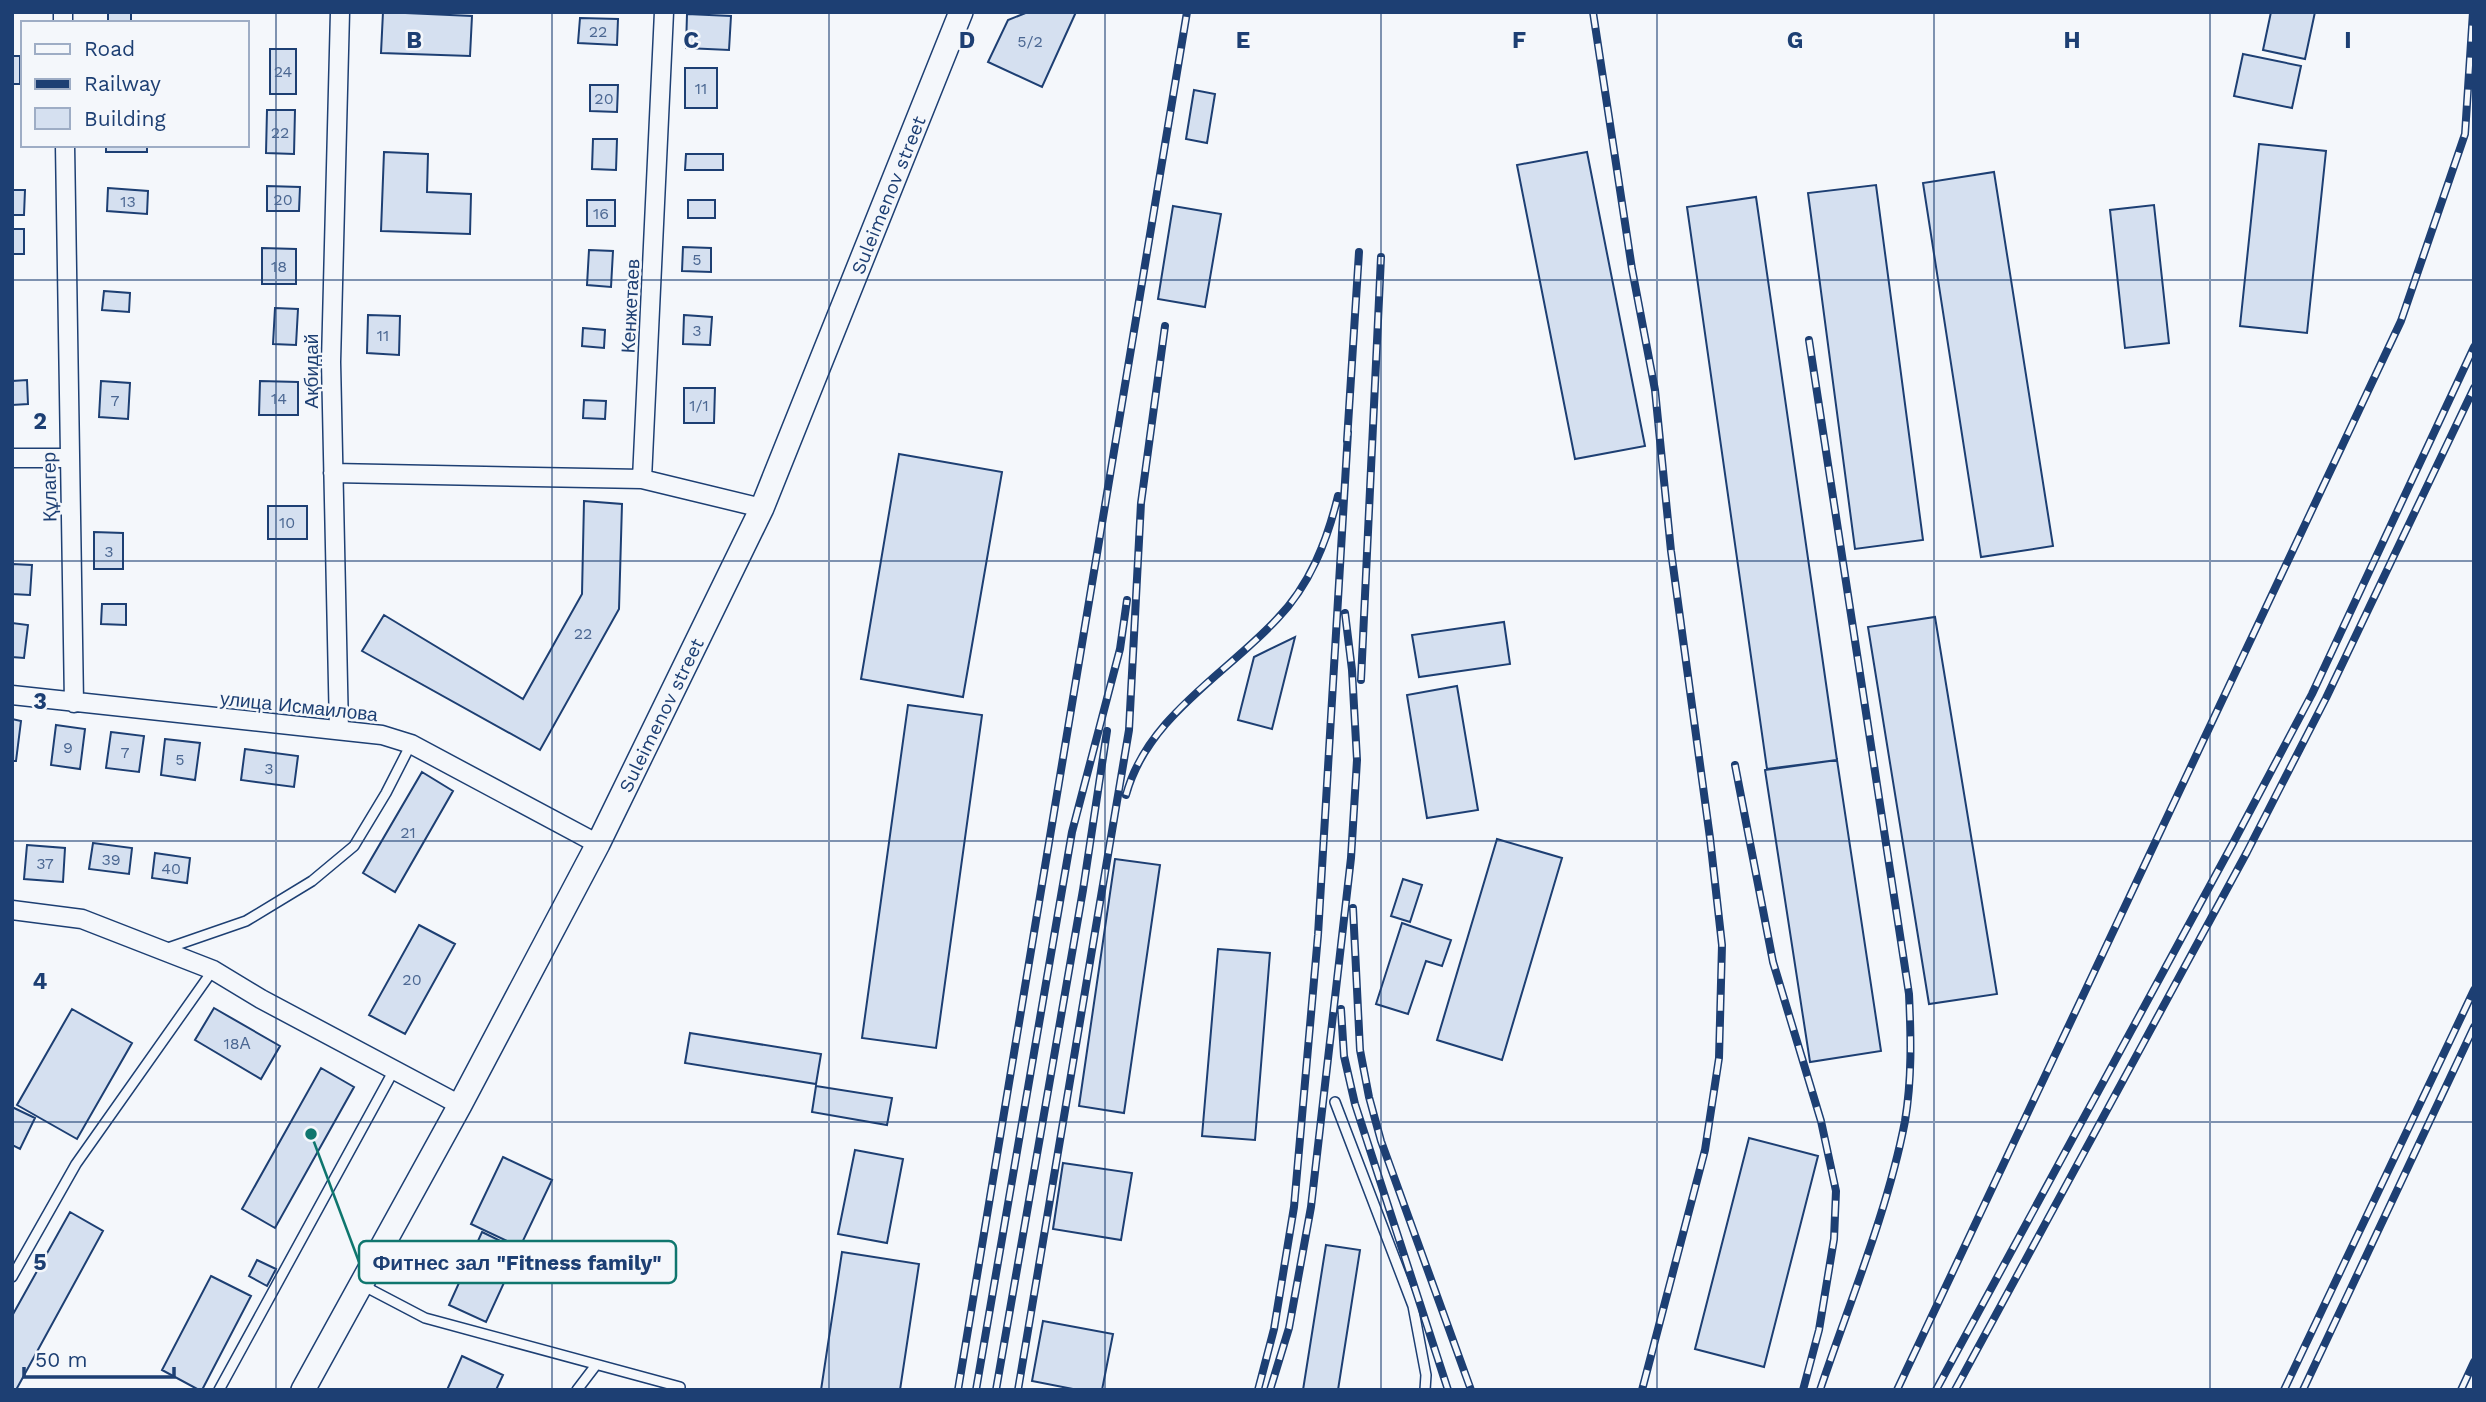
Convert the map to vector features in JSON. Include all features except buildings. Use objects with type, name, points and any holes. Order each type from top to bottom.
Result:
[{"type":"street","name":"Ақбидай","points":[[339,730],[331,362],[340,12]]},
{"type":"street","name":"Кенжетаев","points":[[642,479],[664,12]]},
{"type":"street","name":"Suleimenov street","points":[[303,1390],[460,1105],[598,844],[762,508],[961,12]]},
{"type":"street","name":"Құлагер","points":[[65,147],[74,703]]},
{"type":"street","points":[[12,458],[69,458]]},
{"type":"street","points":[[333,473],[642,479],[762,508]]},
{"type":"street","name":"улица Исмаилова","points":[[12,695],[382,735],[411,744],[598,844]]},
{"type":"street","points":[[12,910],[82,919],[213,970],[261,999],[460,1105]]},
{"type":"lane","points":[[160,950],[246,921],[312,881],[354,846],[411,744]]},
{"type":"lane","points":[[12,1277],[76,1164],[213,970]]},
{"type":"lane","points":[[219,1390],[394,1070]]},
{"type":"lane","points":[[1335,1101],[1413,1306],[1426,1375],[1425,1390]]},
{"type":"lane","points":[[362,1284],[425,1318],[680,1387],[679,1390]]},
{"type":"lane","points":[[577,1390],[596,1364]]},
{"type":"railway","points":[[958,1390],[1187,12]]},
{"type":"railway","points":[[1593,12],[1632,269],[1655,390],[1671,551],[1722,945],[1719,1058],[1705,1150],[1642,1390]]},
{"type":"railway","points":[[1897,1390],[2401,321],[2465,134],[2473,12]]},
{"type":"railway","points":[[1347,441],[1359,252]]},
{"type":"railway","points":[[1361,680],[1381,257]]},
{"type":"railway","points":[[1018,1390],[1129,730],[1141,503],[1165,326]]},
{"type":"railway","points":[[1809,340],[1909,994],[1910,1042],[1907,1105],[1898,1155],[1867,1257],[1820,1390]]},
{"type":"railway","points":[[1936,1390],[2312,694],[2474,347]]},
{"type":"railway","points":[[1955,1390],[2247,852],[2326,698],[2474,388]]},
{"type":"railway","points":[[1258,1390],[1274,1329],[1294,1207],[1318,935],[1348,432]]},
{"type":"railway","points":[[1126,795],[1136,767],[1169,720],[1277,619],[1299,592],[1323,546],[1338,496]]},
{"type":"railway","points":[[976,1390],[1072,832],[1120,649],[1127,600]]},
{"type":"railway","points":[[1270,1390],[1289,1328],[1311,1207],[1351,858],[1357,760],[1352,670],[1345,613]]},
{"type":"railway","points":[[996,1390],[1083,890],[1107,731]]},
{"type":"railway","points":[[1735,765],[1773,962],[1821,1121],[1836,1191],[1834,1239],[1819,1330],[1803,1390]]},
{"type":"railway","points":[[1353,908],[1360,1050],[1369,1097],[1381,1141],[1471,1390]]},
{"type":"railway","points":[[2284,1390],[2474,990]]},
{"type":"railway","points":[[1341,1009],[1344,1056],[1355,1104],[1448,1390]]},
{"type":"railway","points":[[2303,1390],[2474,1027]]},
{"type":"railway","points":[[2461,1390],[2474,1362]]},
{"type":"place","name":"Фитнес зал \"Fitness family\"","points":[[311,1134]]}]
